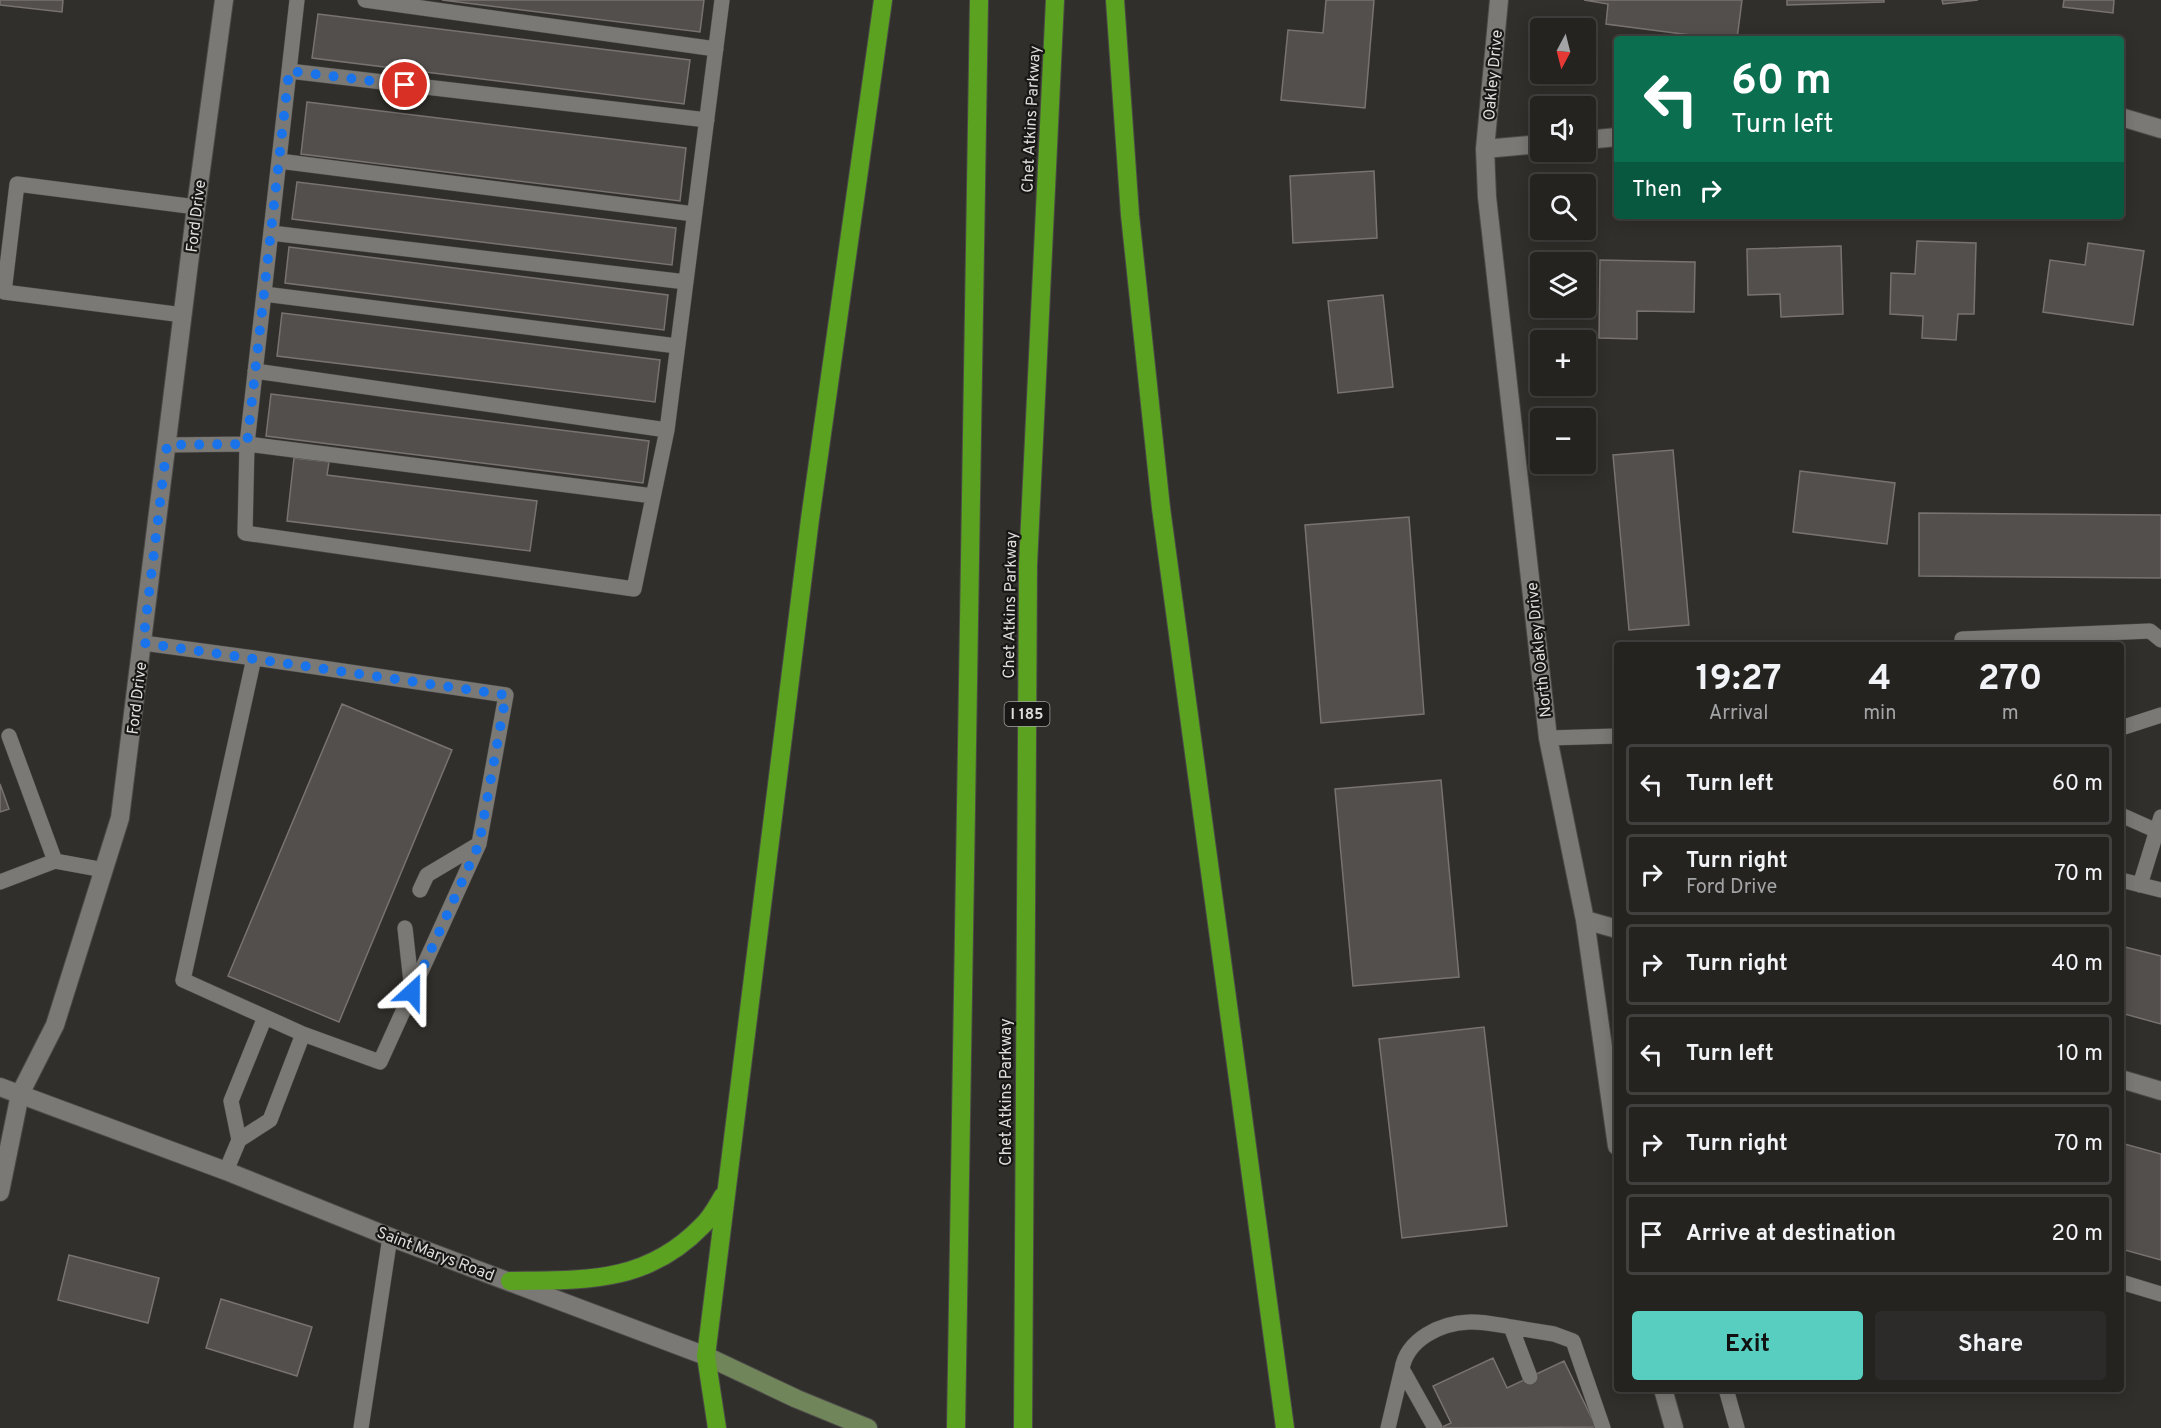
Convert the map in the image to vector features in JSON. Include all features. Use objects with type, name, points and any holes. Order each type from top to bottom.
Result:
[{"type":"highway","points":[[717,1428],[706,1356],[810,519],[883,0]]},
{"type":"highway","points":[[956,1428],[979,0]]},
{"type":"highway","name":"Chet Atkins Parkway","points":[[1023,1428],[1028,565],[1055,0]]},
{"type":"highway","points":[[1115,0],[1130,216],[1161,508],[1285,1428]]},
{"type":"highway","points":[[510,1281],[590,1280],[632,1272],[670,1253],[703,1226],[726,1192]]},
{"type":"main road","name":"Saint Marys Road","points":[[706,1356],[797,1399],[868,1428]]},
{"type":"street","name":"Ford Drive","points":[[0,1192],[20,1094],[55,1024],[120,818],[224,0]]},
{"type":"street","name":"Oakley Drive","points":[[1485,150],[1499,0]]},
{"type":"street","points":[[2124,118],[2161,129]]},
{"type":"street","points":[[1596,139],[1614,137]]},
{"type":"street","points":[[1485,150],[1530,145]]},
{"type":"street","name":"North Oakley Drive","points":[[1485,150],[1487,197],[1548,738],[1585,920],[1614,1125]]},
{"type":"street","points":[[1585,920],[1614,928]]},
{"type":"street","points":[[2124,1080],[2161,1091]]},
{"type":"street","name":"Saint Marys Road","points":[[0,1087],[226,1171],[390,1237],[706,1356]]},
{"type":"street","points":[[1664,1392],[1674,1428]]},
{"type":"lane","points":[[297,0],[247,444],[245,533],[634,590],[667,430],[722,0]]},
{"type":"lane","points":[[366,0],[716,48]]},
{"type":"lane","points":[[289,71],[707,120]]},
{"type":"lane","points":[[279,161],[694,214]]},
{"type":"lane","points":[[183,315],[4,292],[17,184],[196,207]]},
{"type":"lane","points":[[270,233],[686,282]]},
{"type":"lane","points":[[264,294],[677,346]]},
{"type":"lane","points":[[255,371],[667,430]]},
{"type":"lane","points":[[167,445],[247,444],[653,496]]},
{"type":"lane","points":[[1962,642],[1962,639],[2150,632],[2161,640]]},
{"type":"lane","points":[[143,643],[254,658],[506,695],[479,844],[380,1062],[303,1034],[183,980],[254,658]]},
{"type":"lane","points":[[2124,727],[2161,715]]},
{"type":"lane","points":[[9,736],[55,861]]},
{"type":"lane","points":[[1548,738],[1614,736]]},
{"type":"lane","points":[[2124,816],[2159,824],[2140,885]]},
{"type":"lane","points":[[420,890],[427,875],[479,844]]},
{"type":"lane","points":[[0,882],[55,861],[104,870]]},
{"type":"lane","points":[[2124,881],[2161,890]]},
{"type":"lane","points":[[405,928],[412,992]]},
{"type":"lane","points":[[226,1171],[239,1140],[231,1101],[265,1017]]},
{"type":"lane","points":[[239,1140],[270,1120],[303,1034]]},
{"type":"lane","points":[[361,1428],[390,1237]]},
{"type":"lane","points":[[2124,1283],[2161,1294]]},
{"type":"lane","points":[[1388,1428],[1403,1361],[1420,1338],[1445,1326],[1469,1322],[1554,1334],[1573,1341],[1603,1428]]},
{"type":"lane","points":[[1511,1327],[1530,1377]]},
{"type":"lane","points":[[1402,1369],[1435,1428]]},
{"type":"lane","points":[[1727,1392],[1737,1428]]},
{"type":"building","points":[[0,0],[63,0],[62,12],[0,5]]},
{"type":"building","points":[[442,0],[704,0],[700,32]]},
{"type":"building","points":[[1326,0],[1374,0],[1365,108],[1281,100],[1288,30],[1323,33]]},
{"type":"building","points":[[1584,0],[1742,0],[1737,36],[1698,36],[1606,24],[1608,4]]},
{"type":"building","points":[[1787,0],[1884,0],[1884,2],[1787,5]]},
{"type":"building","points":[[1942,0],[1978,0],[1943,4]]},
{"type":"building","points":[[2064,0],[2114,0],[2113,13],[2063,7]]},
{"type":"building","points":[[318,14],[690,60],[684,104],[312,58]]},
{"type":"building","points":[[307,102],[686,148],[680,201],[301,154]]},
{"type":"building","points":[[1374,171],[1377,238],[1293,243],[1290,176]]},
{"type":"building","points":[[297,182],[676,228],[672,265],[292,219]]},
{"type":"building","points":[[1917,241],[1976,243],[1974,314],[1958,314],[1956,340],[1922,338],[1923,316],[1890,314],[1891,273],[1915,274]]},
{"type":"building","points":[[2088,243],[2144,251],[2133,325],[2043,312],[2050,260],[2085,265]]},
{"type":"building","points":[[1841,246],[1843,314],[1781,317],[1780,294],[1748,295],[1747,249]]},
{"type":"building","points":[[289,247],[668,295],[664,330],[285,283]]},
{"type":"building","points":[[1600,260],[1695,262],[1694,312],[1637,311],[1637,339],[1599,338]]},
{"type":"building","points":[[1383,295],[1393,387],[1338,393],[1328,301]]},
{"type":"building","points":[[282,313],[660,360],[655,402],[277,356]]},
{"type":"building","points":[[271,394],[649,441],[643,483],[266,436]]},
{"type":"building","points":[[1673,450],[1689,625],[1629,630],[1613,455]]},
{"type":"building","points":[[294,458],[329,462],[327,475],[537,501],[530,551],[287,521]]},
{"type":"building","points":[[1800,471],[1895,483],[1887,544],[1793,532]]},
{"type":"building","points":[[1919,513],[2161,515],[2161,578],[1919,576]]},
{"type":"building","points":[[1409,517],[1424,714],[1321,723],[1305,525]]},
{"type":"building","points":[[342,704],[452,750],[339,1022],[228,976]]},
{"type":"building","points":[[1441,780],[1459,977],[1353,986],[1335,789]]},
{"type":"building","points":[[0,784],[9,809],[0,812]]},
{"type":"building","points":[[2124,947],[2161,956],[2161,1024],[2124,1014]]},
{"type":"building","points":[[1484,1027],[1507,1226],[1402,1238],[1379,1039]]},
{"type":"building","points":[[2124,1144],[2161,1154],[2161,1260],[2124,1250]]},
{"type":"building","points":[[69,1255],[159,1278],[148,1323],[58,1300]]},
{"type":"building","points":[[221,1299],[312,1327],[297,1376],[206,1348]]},
{"type":"building","points":[[1493,1358],[1507,1388],[1564,1361],[1596,1427],[1440,1428],[1451,1423],[1433,1386]]},
{"type":"route","points":[[405,85],[289,71],[247,444],[167,445],[143,643],[506,695],[479,844],[412,992]]}]
